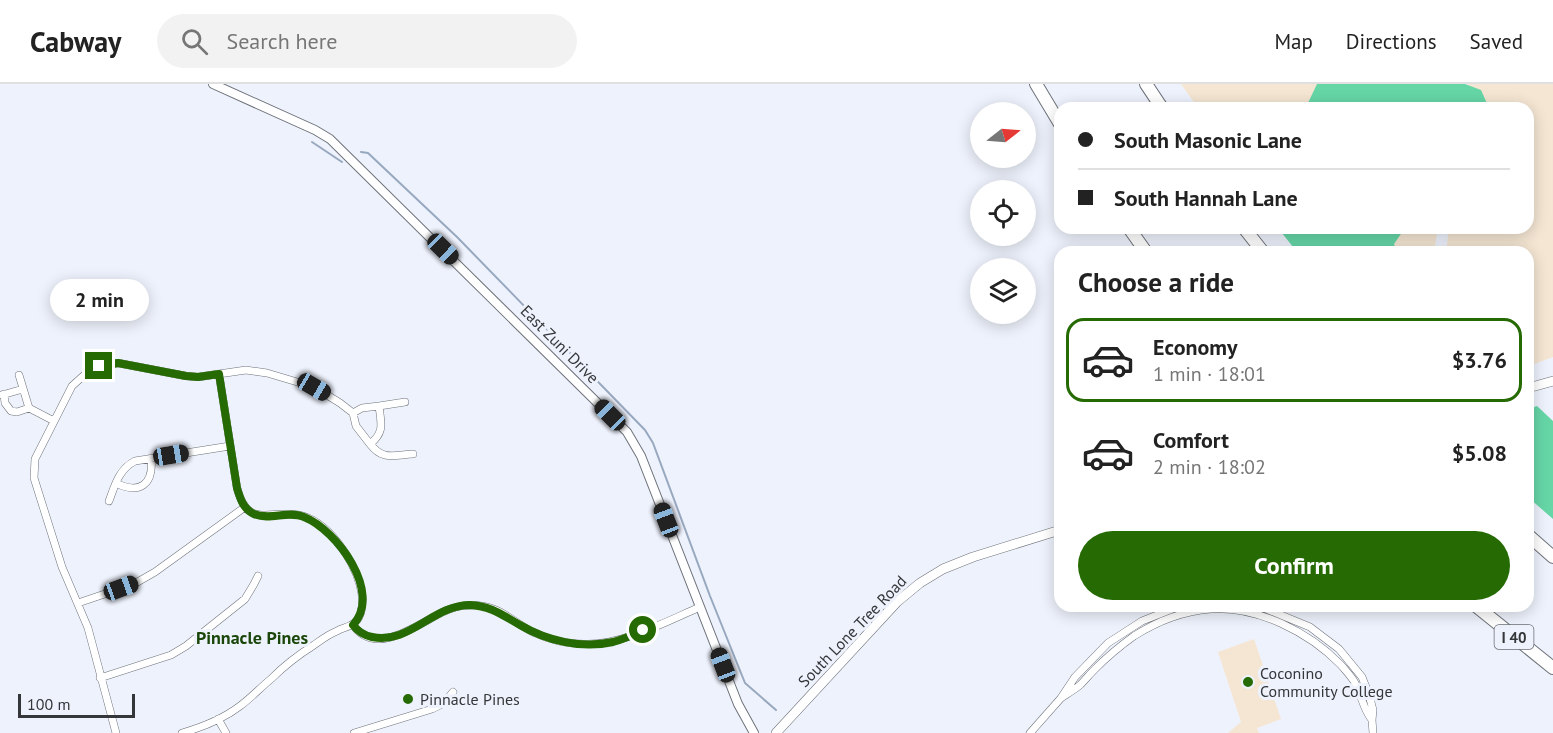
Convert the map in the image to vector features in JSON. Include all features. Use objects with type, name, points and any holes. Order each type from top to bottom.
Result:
[{"type":"highway","points":[[1036,84],[1054,114]]},
{"type":"highway","points":[[1146,84],[1158,102]]},
{"type":"highway","points":[[1249,234],[1258,246]]},
{"type":"highway","points":[[1534,540],[1553,557]]},
{"type":"highway","name":"I 40","points":[[1483,612],[1553,668]]},
{"type":"main road","points":[[1534,386],[1553,381]]},
{"type":"main road","name":"South Lone Tree Road","points":[[776,733],[897,602],[920,583],[943,569],[973,557],[1054,532]]},
{"type":"street","name":"East Zuni Drive","points":[[218,85],[330,139],[627,432],[641,456],[738,704],[754,733]]},
{"type":"street","points":[[116,733],[88,628],[62,567],[33,471],[35,459],[72,386],[85,374],[99,366],[118,363],[198,377],[246,370],[267,373],[314,387],[340,403],[353,413],[356,426],[376,452],[383,456],[413,454]]},
{"type":"street","points":[[182,733],[208,724],[239,707],[296,657],[338,630],[353,625],[360,615],[362,603],[360,584],[351,562],[338,542],[321,526],[305,517],[289,514],[261,516],[245,507],[237,488],[219,374]]},
{"type":"street","points":[[19,375],[29,408],[54,421]]},
{"type":"street","points":[[23,389],[2,395],[11,411],[17,412],[29,408]]},
{"type":"street","points":[[353,413],[362,408],[405,402]]},
{"type":"street","points":[[370,444],[380,432],[380,406]]},
{"type":"street","points":[[109,501],[121,473],[129,464],[140,459],[230,446]]},
{"type":"street","points":[[116,483],[132,489],[147,483],[151,475],[151,458]]},
{"type":"street","points":[[78,603],[134,584],[155,572],[245,507]]},
{"type":"street","points":[[100,678],[179,651],[245,599],[258,576]]},
{"type":"street","points":[[353,625],[365,636],[392,638],[443,612],[472,605],[495,610],[536,634],[552,639],[566,643],[598,644],[624,638],[700,607]]},
{"type":"street","points":[[1030,733],[1061,699],[1075,677],[1108,644],[1142,621],[1165,612]]},
{"type":"street","points":[[1061,699],[1080,686],[1113,651],[1145,629],[1194,612]]},
{"type":"street","points":[[1244,612],[1277,622],[1300,633],[1324,650],[1355,682],[1365,712],[1372,720]]},
{"type":"street","points":[[1275,612],[1310,627],[1339,650],[1362,677],[1373,710],[1373,733]]},
{"type":"street","points":[[354,733],[432,709],[444,703],[453,692]]},
{"type":"street","points":[[218,719],[226,733]]},
{"type":"shaded area","points":[[1181,84],[1458,84],[1455,102],[1194,102]]},
{"type":"shaded area","points":[[1468,84],[1553,84],[1553,357],[1534,364],[1534,246],[1447,246],[1448,234],[1534,234],[1534,102],[1466,102]]},
{"type":"shaded area","points":[[1290,234],[1437,234],[1435,246],[1299,246]]},
{"type":"shaded area","name":"Coconino Community College","points":[[1254,639],[1281,719],[1257,728],[1259,733],[1228,733],[1241,722],[1218,652]]},
{"type":"green space","points":[[1317,84],[1465,84],[1481,90],[1486,102],[1308,102]]},
{"type":"green space","points":[[1283,234],[1401,234],[1395,246],[1292,246]]},
{"type":"green space","points":[[1537,406],[1553,421],[1553,519],[1534,502],[1534,407]]},
{"type":"waterway","points":[[312,142],[342,162]]},
{"type":"waterway","points":[[361,152],[368,153],[457,237],[645,430],[653,443],[745,683],[776,710]]},
{"type":"place","name":"Coconino Community College","points":[[1248,682]]},
{"type":"place","name":"Pinnacle Pines","points":[[408,699]]},
{"type":"district","name":"Pinnacle Pines","points":[[252,637]]},
{"type":"route","points":[[99,366],[118,363],[198,377],[219,374],[237,488],[242,503],[247,509],[261,516],[289,514],[305,517],[321,526],[338,542],[351,562],[360,584],[362,603],[360,615],[353,625],[365,636],[392,638],[443,612],[472,605],[495,610],[536,634],[566,643],[612,642],[643,630]]}]
